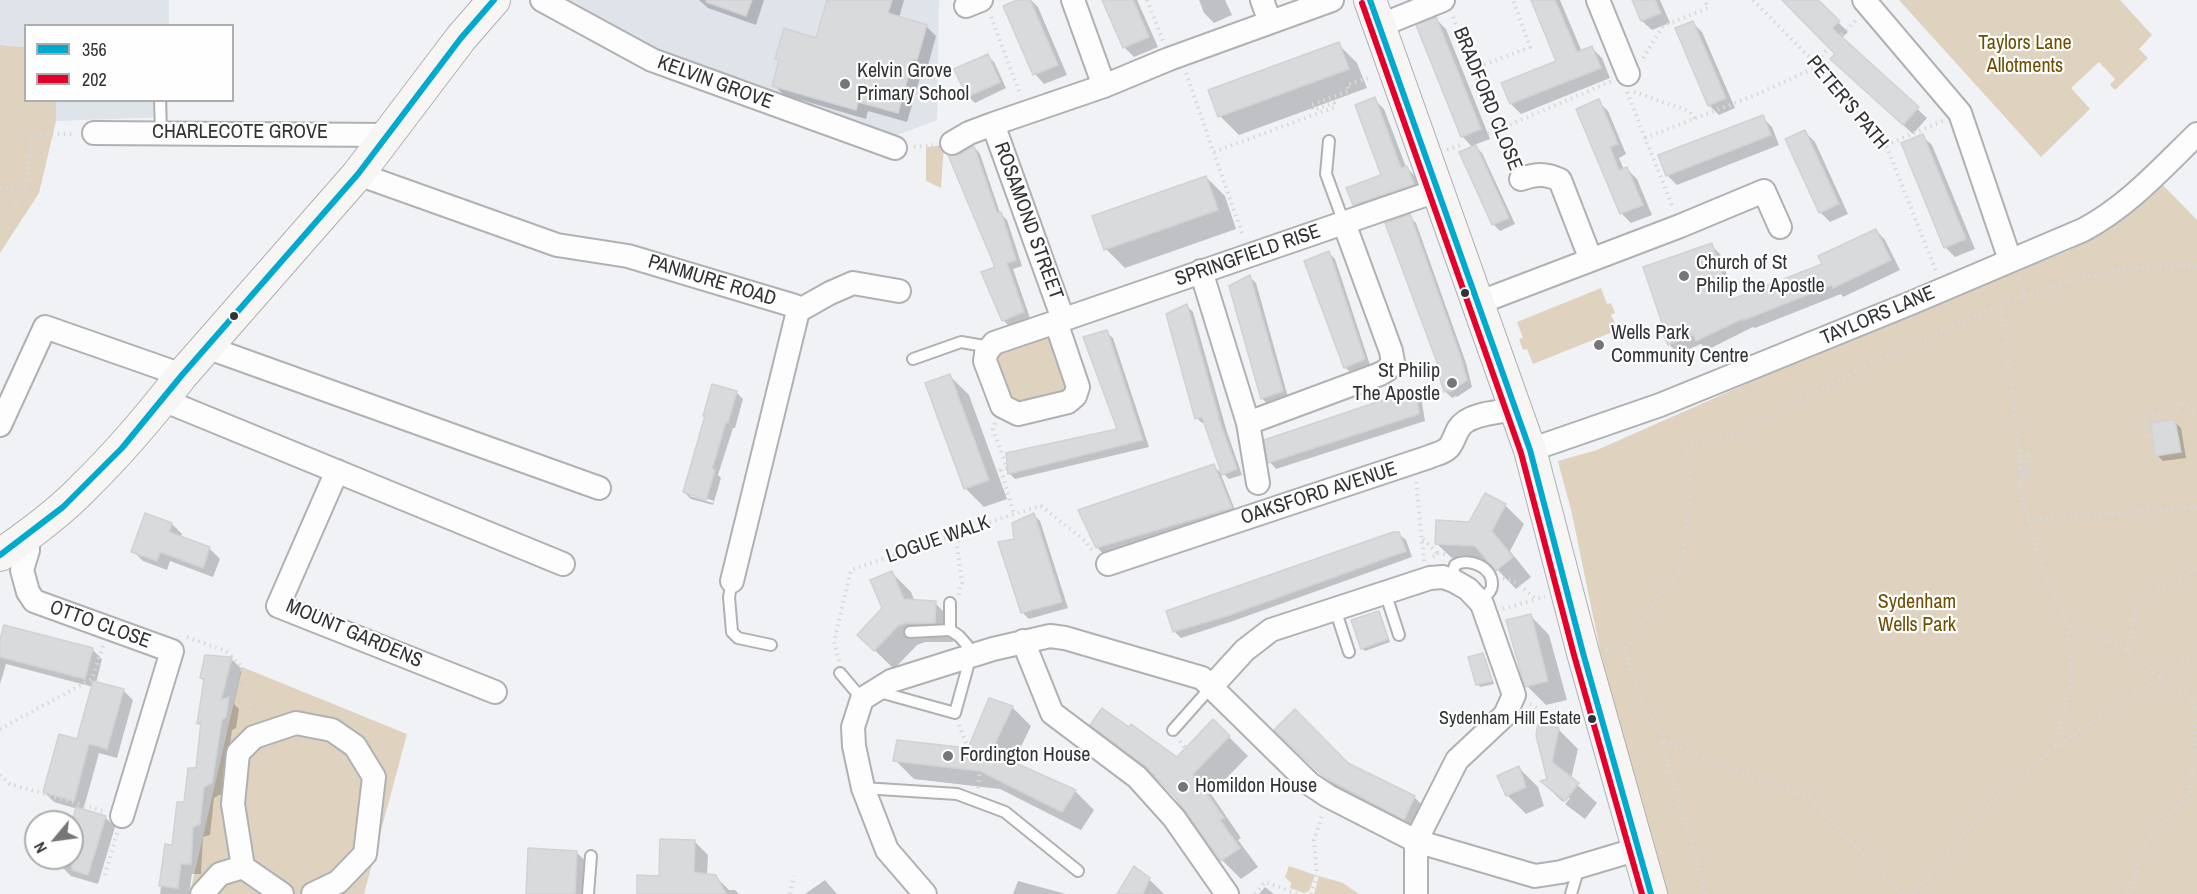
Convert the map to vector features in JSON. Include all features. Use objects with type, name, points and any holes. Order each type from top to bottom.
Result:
[{"type":"street","points":[[0,555],[28,536],[82,490],[163,400],[206,347],[358,174],[461,38],[494,0]]},
{"type":"street","name":"KELVIN GROVE","points":[[542,0],[652,60],[895,148]]},
{"type":"street","points":[[1073,0],[1104,86]]},
{"type":"street","points":[[1262,0],[1270,22]]},
{"type":"street","points":[[952,143],[993,123],[1104,86],[1169,59],[1332,0]]},
{"type":"street","points":[[1598,0],[1627,82]]},
{"type":"street","points":[[1447,5],[1375,13],[1530,450],[1583,653],[1651,894]]},
{"type":"street","points":[[1869,6],[1960,113],[2010,260]]},
{"type":"street","name":"ROSAMOND STREET","points":[[993,123],[1060,321],[1078,387],[1075,396],[1068,402],[1018,414],[1002,406]]},
{"type":"street","name":"CHARLECOTE GROVE","points":[[94,133],[387,135]]},
{"type":"street","name":"TAYLORS LANE","points":[[1530,450],[1660,405],[2060,241],[2104,219],[2129,200],[2197,134]]},
{"type":"street","name":"BRADFORD CLOSE","points":[[1521,179],[1538,173],[1560,180],[1592,260]]},
{"type":"street","name":"PANMURE ROAD","points":[[358,174],[557,245],[628,256],[795,306],[798,311],[732,581]]},
{"type":"street","name":"SPRINGFIELD RISE","points":[[1060,321],[1439,190]]},
{"type":"street","points":[[1478,303],[1680,226],[1764,191],[1780,227]]},
{"type":"street","points":[[1248,423],[1380,374],[1387,370],[1393,362],[1344,223]]},
{"type":"street","points":[[1202,271],[1248,423],[1258,483]]},
{"type":"street","points":[[798,311],[853,283],[899,291]]},
{"type":"street","name":"ROSAMOND STREET","points":[[990,347],[994,343],[1060,321]]},
{"type":"street","points":[[0,425],[45,327],[182,375]]},
{"type":"street","points":[[206,347],[599,488]]},
{"type":"street","points":[[990,347],[985,361],[1002,406]]},
{"type":"street","points":[[163,400],[563,564]]},
{"type":"street","name":"OAKSFORD AVENUE","points":[[1108,564],[1414,462],[1446,449],[1451,445],[1457,430],[1473,418],[1516,408]]},
{"type":"street","name":"MOUNT GARDENS","points":[[338,471],[278,606],[495,692]]},
{"type":"street","name":"OTTO CLOSE","points":[[28,536],[22,570],[28,592],[34,601],[172,651],[122,816]]},
{"type":"street","points":[[1212,686],[1245,650],[1270,630],[1425,579],[1443,577],[1467,589],[1483,608],[1514,695],[1505,716],[1457,760],[1416,841],[1416,894]]},
{"type":"street","points":[[925,894],[887,850],[863,788],[854,746],[853,727],[869,695],[891,681],[1023,641],[1050,636],[1065,638],[1202,678],[1310,784],[1328,796],[1416,841],[1535,876],[1561,872],[1638,849]]},
{"type":"street","points":[[1023,641],[1052,713],[1137,777],[1174,818],[1227,894]]},
{"type":"street","points":[[282,894],[243,867],[233,804],[238,753],[254,737],[296,723],[332,730],[355,746],[374,777],[365,854],[338,882],[313,894]]},
{"type":"street","points":[[202,894],[220,874],[243,867]]},
{"type":"lane","points":[[160,102],[161,132]]},
{"type":"lane","points":[[1329,141],[1326,174],[1344,223]]},
{"type":"lane","points":[[913,359],[961,342],[990,347]]},
{"type":"lane","points":[[1451,580],[1455,565],[1461,561],[1470,561],[1484,570],[1492,585],[1483,608]]},
{"type":"lane","points":[[732,581],[729,597],[732,632],[738,638],[771,645]]},
{"type":"lane","points":[[1384,592],[1399,635]]},
{"type":"lane","points":[[950,604],[950,630]]},
{"type":"lane","points":[[1335,609],[1349,652]]},
{"type":"lane","points":[[840,673],[869,695],[954,714],[971,656],[967,645],[950,630],[910,632]]},
{"type":"lane","points":[[1173,730],[1212,686]]},
{"type":"lane","points":[[863,788],[957,794],[1005,812],[1078,871]]},
{"type":"lane","points":[[588,894],[591,856]]},
{"type":"lane","points":[[1571,894],[1579,867]]},
{"type":"path","points":[[1147,0],[1169,59]]},
{"type":"path","points":[[1473,69],[1530,47],[1513,0]]},
{"type":"path","points":[[1488,134],[1627,82],[1663,26],[1708,8],[1705,0]]},
{"type":"path","name":"PETER'S PATH","points":[[1753,0],[1819,66],[1886,145],[1942,289]]},
{"type":"path","points":[[979,5],[1026,112]]},
{"type":"path","name":"BRADFORD CLOSE","points":[[1447,5],[1514,173],[1521,179]]},
{"type":"path","points":[[1646,138],[1753,96],[1819,66],[1822,55],[1869,6]]},
{"type":"path","points":[[1214,152],[1335,107],[1334,103],[1313,110],[1311,105],[1349,91],[1347,85],[1375,76]]},
{"type":"path","points":[[1627,82],[1689,111],[1695,119]]},
{"type":"path","points":[[1627,82],[1680,226]]},
{"type":"path","points":[[1193,94],[1249,254]]},
{"type":"path","points":[[1886,145],[1960,113]]},
{"type":"path","points":[[0,227],[26,188],[32,135],[94,133]]},
{"type":"path","points":[[895,148],[952,143]]},
{"type":"path","points":[[0,188],[26,188]]},
{"type":"path","points":[[1901,894],[1809,797],[1664,741],[1645,707],[1629,669],[1626,648],[1665,586],[1678,574],[1689,511],[1689,473],[1686,454],[1688,449],[1692,445],[1745,431],[1860,369],[2001,304],[2050,287],[2126,269],[2197,266]]},
{"type":"path","points":[[2001,304],[2021,472],[2023,472],[2024,481],[2020,482]]},
{"type":"path","points":[[2153,437],[2146,437],[2144,416],[2177,409],[2181,401],[2197,413]]},
{"type":"path","points":[[1002,406],[993,429],[1007,468],[1001,470],[1014,514]]},
{"type":"path","points":[[2020,454],[2029,455],[2030,472],[2023,472]]},
{"type":"path","points":[[2020,454],[2021,497],[2044,576],[2068,624],[2071,679],[2056,746]]},
{"type":"path","points":[[1414,462],[1425,579]]},
{"type":"path","name":"LOGUE WALK","points":[[840,673],[841,666],[834,642],[851,570],[1041,506],[1085,541],[1092,551],[1108,564]]},
{"type":"path","points":[[2028,520],[2197,507]]},
{"type":"path","points":[[950,604],[959,602],[962,583],[957,546],[962,532]]},
{"type":"path","points":[[1421,538],[1437,553]]},
{"type":"path","points":[[2128,650],[2137,604],[2197,568]]},
{"type":"path","points":[[1491,580],[1511,579],[1537,599]]},
{"type":"path","points":[[1483,608],[1537,599],[1567,591]]},
{"type":"path","points":[[2068,624],[2128,650],[2160,678],[2189,696],[2197,710]]},
{"type":"path","points":[[0,729],[92,679],[109,628]]},
{"type":"path","points":[[182,635],[226,651],[242,667],[254,737]]},
{"type":"path","points":[[1583,653],[1626,648]]},
{"type":"path","points":[[1913,894],[1989,805],[2056,746],[2197,653]]},
{"type":"path","points":[[1514,695],[1546,713],[1576,721],[1600,715]]},
{"type":"path","points":[[954,714],[968,748]]},
{"type":"path","points":[[2128,894],[2147,842],[2190,791],[2197,720]]},
{"type":"path","points":[[1664,741],[1661,741],[1706,894]]},
{"type":"path","points":[[0,775],[10,784],[122,816],[105,875]]},
{"type":"path","points":[[1311,894],[1317,875],[1314,840],[1328,796]]},
{"type":"path","points":[[790,894],[794,876]]},
{"type":"path","points":[[1255,894],[1265,882],[1298,894]]},
{"type":"shaded area","points":[[0,0],[169,0],[169,24],[24,24],[24,47],[0,45]]},
{"type":"shaded area","name":"Kelvin Grove Primary School","points":[[564,0],[939,0],[937,120],[895,136],[655,49]]},
{"type":"shaded area","points":[[56,102],[168,102],[168,117],[56,121]]},
{"type":"green space","name":"Taylors Lane Allotments","points":[[1899,0],[2120,0],[2152,35],[2139,49],[2148,58],[2115,90],[2110,85],[2115,79],[2099,62],[2071,88],[2090,109],[2041,157]]},
{"type":"green space","points":[[0,45],[24,47],[24,102],[56,102],[56,121],[39,193],[0,253]]},
{"type":"green space","points":[[944,145],[941,188],[926,181],[926,147]]},
{"type":"green space","name":"Sydenham Wells Park","points":[[2161,183],[2197,220],[2197,894],[1664,894],[1600,650],[1572,514],[1558,461],[1597,450],[1857,335],[2068,251],[2097,235]]},
{"type":"green space","points":[[1601,288],[1607,304],[1611,303],[1615,313],[1611,315],[1618,330],[1533,364],[1527,349],[1523,350],[1519,339],[1523,338],[1517,322]]},
{"type":"green space","points":[[1044,336],[1053,339],[1068,385],[1060,395],[1019,403],[1012,402],[996,359],[1005,349]]},
{"type":"green space","points":[[242,667],[407,734],[364,894],[220,894],[191,888]]},
{"type":"green space","points":[[1289,866],[1315,875],[1309,891],[1304,893],[1290,888],[1291,883],[1285,877]]},
{"type":"green space","points":[[1319,876],[1343,883],[1359,894],[1314,894]]},
{"type":"building","points":[[707,0],[752,0],[746,16],[706,2]]},
{"type":"building","points":[[827,0],[892,0],[888,13],[927,25],[917,60],[913,59],[898,113],[858,102],[856,110],[772,86],[779,60],[775,59],[784,28],[816,38]]},
{"type":"building","points":[[1017,0],[1030,0],[1058,65],[1033,75],[1003,6]]},
{"type":"building","points":[[1102,0],[1133,0],[1149,37],[1123,48]]},
{"type":"building","points":[[1531,0],[1555,0],[1577,52],[1592,46],[1601,68],[1510,104],[1501,83],[1556,61]]},
{"type":"building","points":[[1632,0],[1655,0],[1661,13],[1641,21]]},
{"type":"building","points":[[1782,0],[1818,0],[1840,21],[1832,28],[1919,107],[1903,125],[1830,59],[1835,54]]},
{"type":"building","points":[[1436,17],[1481,129],[1461,137],[1416,25]]},
{"type":"building","points":[[1693,21],[1726,98],[1708,106],[1675,28]]},
{"type":"building","points":[[1339,42],[1349,69],[1218,117],[1208,90]]},
{"type":"building","points":[[988,54],[1000,82],[967,97],[954,69]]},
{"type":"building","points":[[1375,97],[1401,168],[1407,166],[1414,184],[1353,205],[1346,188],[1381,175],[1355,105]]},
{"type":"building","points":[[1599,99],[1618,144],[1610,147],[1619,170],[1627,167],[1643,205],[1620,214],[1576,109]]},
{"type":"building","points":[[1763,115],[1771,135],[1666,176],[1658,155]]},
{"type":"building","points":[[1805,130],[1839,204],[1819,213],[1785,139]]},
{"type":"building","points":[[1923,134],[1966,239],[1944,248],[1901,143]]},
{"type":"building","points":[[1476,145],[1509,218],[1492,225],[1459,152]]},
{"type":"building","points":[[974,146],[997,213],[1001,212],[1016,260],[1007,263],[1024,312],[1002,321],[981,272],[995,267],[948,155],[958,155]]},
{"type":"building","points":[[1206,176],[1218,210],[1104,250],[1092,216]]},
{"type":"building","points":[[1410,214],[1467,380],[1450,392],[1449,390],[1444,392],[1436,365],[1438,365],[1385,223]]},
{"type":"building","points":[[1876,229],[1891,260],[1833,288],[1832,285],[1744,320],[1744,318],[1696,341],[1693,334],[1668,345],[1660,327],[1663,326],[1643,267],[1712,243],[1730,300],[1822,264],[1818,256]]},
{"type":"building","points":[[1329,251],[1365,359],[1344,368],[1304,261]]},
{"type":"building","points":[[1250,275],[1283,391],[1261,399],[1229,286]]},
{"type":"building","points":[[1187,304],[1221,425],[1237,469],[1222,475],[1202,417],[1195,419],[1166,314]]},
{"type":"building","points":[[1107,330],[1143,440],[1008,474],[1006,453],[1117,429],[1083,337]]},
{"type":"building","points":[[950,374],[989,480],[964,489],[925,383]]},
{"type":"building","points":[[712,384],[737,391],[712,469],[715,470],[706,500],[683,492]]},
{"type":"building","points":[[1416,389],[1419,414],[1268,463],[1264,440]]},
{"type":"building","points":[[2175,420],[2181,452],[2155,456],[2151,423]]},
{"type":"building","points":[[1214,464],[1232,508],[1096,548],[1078,510]]},
{"type":"building","points":[[1485,493],[1506,504],[1492,531],[1513,557],[1496,571],[1475,546],[1435,544],[1436,520],[1469,522]]},
{"type":"building","points":[[145,513],[172,523],[169,532],[210,547],[203,568],[160,552],[157,561],[131,552]]},
{"type":"building","points":[[1034,513],[1062,602],[1021,613],[998,542],[1014,539],[1012,523]]},
{"type":"building","points":[[1393,532],[1399,532],[1406,551],[1227,616],[1173,632],[1166,611]]},
{"type":"building","points":[[892,571],[904,599],[936,601],[935,623],[905,623],[898,626],[874,651],[857,635],[882,608],[870,580]]},
{"type":"building","points":[[1379,611],[1388,639],[1361,649],[1351,620]]},
{"type":"building","points":[[1531,614],[1548,681],[1525,687],[1506,620]]},
{"type":"building","points":[[4,625],[93,648],[85,679],[0,657],[0,639]]},
{"type":"building","points":[[1483,653],[1492,681],[1476,685],[1468,657]]},
{"type":"building","points":[[205,655],[232,657],[221,700],[229,697],[226,717],[222,720],[212,783],[204,787],[200,824],[193,827],[191,864],[181,864],[178,888],[159,886],[165,844],[172,845],[177,802],[184,802],[188,768],[196,768],[201,722],[197,724],[204,679],[200,678]]},
{"type":"building","points":[[93,681],[124,689],[107,749],[89,744],[74,801],[43,792],[59,734],[77,739]]},
{"type":"building","name":"Fordington House","points":[[989,698],[1013,706],[991,752],[1076,790],[1062,812],[980,771],[893,761],[897,740],[968,748]]},
{"type":"building","name":"Homildon House","points":[[1102,708],[1129,727],[1131,724],[1177,757],[1213,719],[1230,736],[1193,774],[1224,818],[1220,820],[1240,848],[1221,861],[1175,797],[1145,766],[1090,725]]},
{"type":"building","points":[[1295,709],[1348,763],[1415,796],[1404,820],[1324,777],[1274,730]]},
{"type":"building","points":[[1538,724],[1559,728],[1552,762],[1579,783],[1565,801],[1540,781],[1547,779],[1536,735]]},
{"type":"building","points":[[1519,766],[1526,787],[1506,796],[1497,776]]},
{"type":"building","points":[[76,807],[106,816],[88,875],[72,870],[84,870],[84,810],[75,810]]},
{"type":"building","points":[[660,839],[695,840],[694,872],[716,875],[726,894],[637,894],[637,875],[659,876]]},
{"type":"building","points":[[528,848],[577,851],[575,894],[526,894]]},
{"type":"building","points":[[1134,866],[1150,878],[1143,894],[1117,894]]},
{"type":"transit line","name":"356","points":[[0,555],[63,507],[122,448],[182,375],[358,174],[461,38],[494,0]]},
{"type":"transit line","name":"356","points":[[1370,0],[1530,450],[1583,653],[1651,894]]},
{"type":"transit line","name":"202","points":[[1362,3],[1521,453],[1574,655],[1642,894]]},
{"type":"place","name":"Kelvin Grove Primary School","points":[[845,84]]},
{"type":"place","name":"Church of St Philip the Apostle","points":[[1684,276]]},
{"type":"place","name":"Wells Park Community Centre","points":[[1599,345]]},
{"type":"place","name":"St Philip The Apostle","points":[[1452,383]]},
{"type":"place","name":"Sydenham Hill Estate","points":[[1592,719]]},
{"type":"place","name":"Fordington House","points":[[948,756]]},
{"type":"place","name":"Homildon House","points":[[1183,787]]}]
